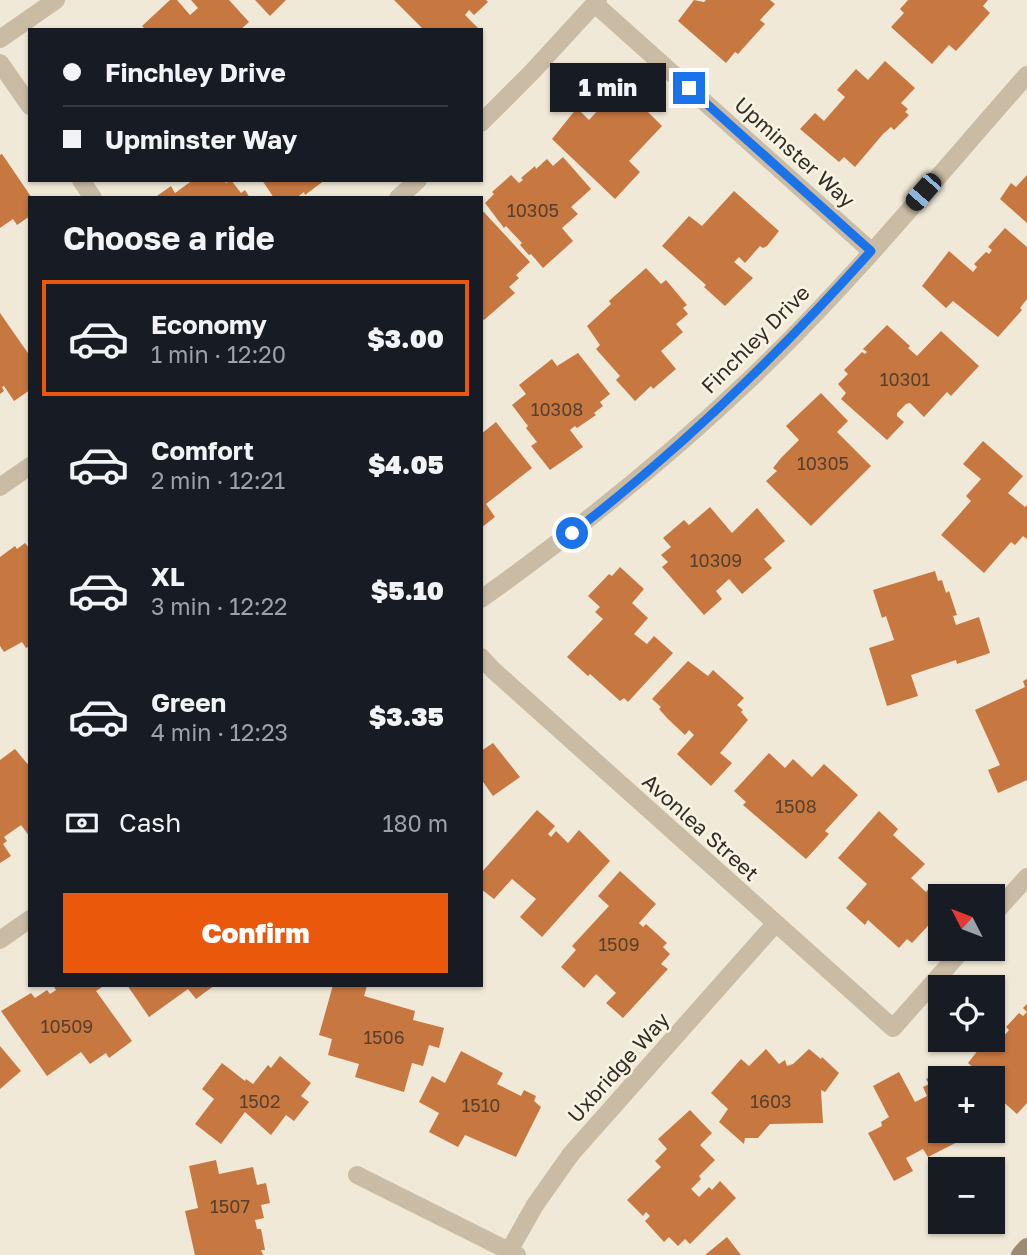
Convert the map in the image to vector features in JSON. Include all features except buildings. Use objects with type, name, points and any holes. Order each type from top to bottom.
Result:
[{"type":"main road","points":[[1020,1255],[1027,1247]]},
{"type":"street","points":[[0,39],[56,0]]},
{"type":"street","points":[[483,121],[597,2]]},
{"type":"street","name":"Upminster Way","points":[[597,2],[871,251]]},
{"type":"street","points":[[0,63],[28,103]]},
{"type":"street","name":"Finchley Drive","points":[[483,598],[557,544],[671,452],[750,379],[871,251],[1027,75]]},
{"type":"street","points":[[400,196],[416,182]]},
{"type":"street","points":[[0,487],[28,467]]},
{"type":"street","name":"Avonlea Street","points":[[483,659],[503,680],[893,1028],[952,961]]},
{"type":"street","points":[[1005,902],[1027,877]]},
{"type":"street","points":[[0,940],[28,920]]},
{"type":"street","name":"Uxbridge Way","points":[[513,1253],[534,1205],[571,1154],[775,923]]},
{"type":"street","points":[[357,1175],[513,1253]]},
{"type":"route","points":[[572,533],[671,452],[750,379],[871,251],[689,88]]}]
